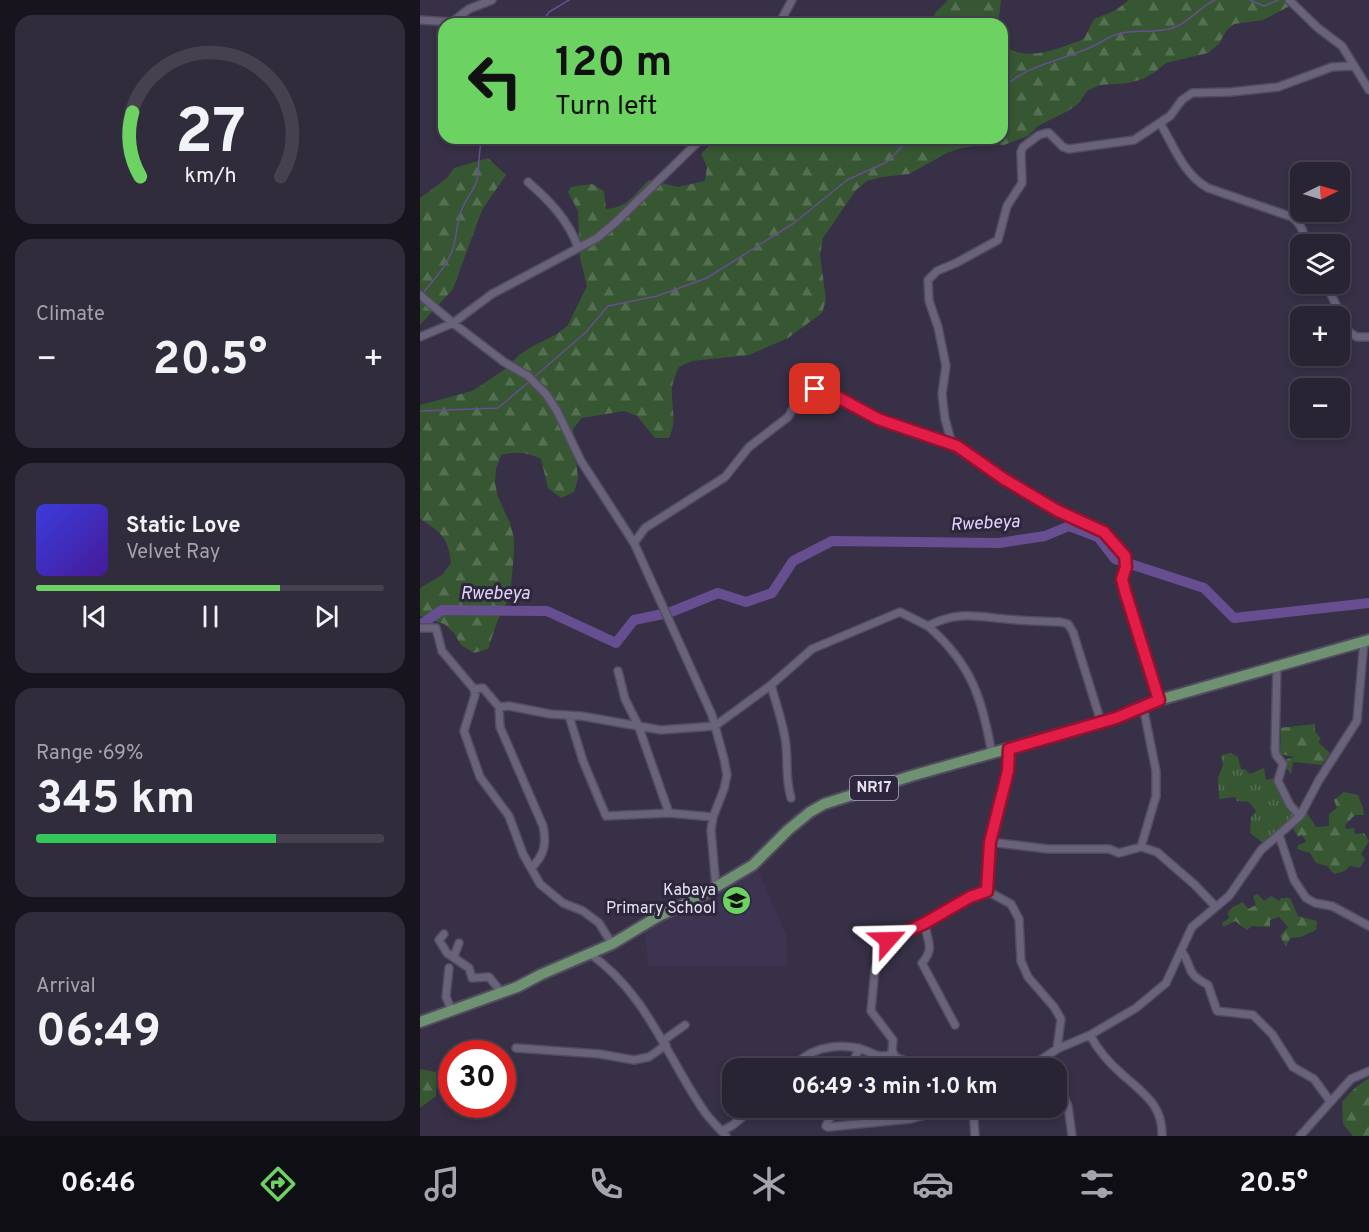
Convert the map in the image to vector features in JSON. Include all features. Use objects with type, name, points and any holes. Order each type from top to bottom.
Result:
[{"type":"main road","name":"NR17","points":[[420,1023],[502,993],[612,944],[753,865],[788,830],[824,804],[1101,722],[1159,700],[1367,640]]},
{"type":"street","points":[[457,18],[469,9],[492,0]]},
{"type":"street","points":[[782,18],[792,0]]},
{"type":"street","points":[[1289,0],[1318,28],[1342,46],[1352,66],[1369,90]]},
{"type":"street","points":[[420,20],[438,21]]},
{"type":"street","points":[[952,444],[945,419],[942,394],[946,366],[938,327],[929,301],[928,280],[936,271],[998,240],[1006,206],[1023,183],[1022,149],[1039,135],[1049,133],[1063,147],[1074,149],[1134,140],[1145,130],[1170,116],[1187,95],[1192,93],[1278,87],[1332,67],[1352,66]]},
{"type":"street","points":[[1160,123],[1191,177],[1208,188],[1292,217],[1299,223],[1302,234]]},
{"type":"street","points":[[420,337],[453,323],[492,294],[597,238],[696,144]]},
{"type":"street","points":[[528,182],[550,201],[569,227],[579,247]]},
{"type":"street","points":[[1331,294],[1349,332],[1357,337],[1369,337]]},
{"type":"street","points":[[420,295],[504,362],[528,376],[546,394],[581,461],[634,543],[715,726],[726,775],[724,789],[713,818],[712,855],[716,887]]},
{"type":"street","points":[[634,543],[645,528],[725,477],[748,447],[788,417],[803,392],[815,389],[830,393],[878,419],[952,444],[1004,479],[1058,511],[1104,532],[1125,556],[1126,567],[1122,579],[1159,700]]},
{"type":"street","points":[[499,707],[509,706],[581,716],[661,730],[715,726],[771,685],[812,649],[900,612],[928,626],[947,643],[965,668],[975,686],[984,713],[992,754]]},
{"type":"street","points":[[928,626],[944,618],[977,615],[1068,624],[1073,632],[1101,722]]},
{"type":"street","points":[[420,628],[436,628],[442,651],[474,689],[475,695],[465,731],[471,756],[480,777],[509,816],[540,884],[563,903],[583,911],[599,923],[612,944]]},
{"type":"street","points":[[1047,1058],[1057,1049],[1090,1035],[1136,1008],[1166,982],[1192,927],[1229,896],[1261,850],[1300,816],[1319,780],[1357,721],[1367,640]]},
{"type":"street","points":[[1277,665],[1275,749],[1283,765],[1278,781],[1290,805],[1300,816]]},
{"type":"street","points":[[618,671],[625,699],[638,725],[669,813]]},
{"type":"street","points":[[771,685],[784,733],[786,781],[791,798]]},
{"type":"street","points":[[474,689],[483,688],[499,707],[500,727],[543,826],[546,845],[538,861],[531,868]]},
{"type":"street","points":[[1141,847],[1156,796],[1156,771],[1143,706]]},
{"type":"street","points":[[569,716],[583,761],[606,816],[669,813],[713,818]]},
{"type":"street","points":[[987,891],[991,857],[990,842],[1008,771],[1009,749]]},
{"type":"street","points":[[1279,835],[1290,872],[1306,898],[1315,903],[1332,906],[1369,926]]},
{"type":"street","points":[[990,842],[1048,849],[1109,849],[1119,853],[1141,847],[1157,852],[1216,907]]},
{"type":"street","points":[[898,1058],[893,1054],[892,1040],[871,1011],[875,968],[881,959],[882,944],[970,897],[987,891],[1011,904],[1019,919],[1021,961],[1028,977],[1054,1007],[1061,1019],[1057,1049]]},
{"type":"street","points":[[925,923],[930,954],[922,963],[955,1025]]},
{"type":"street","points":[[444,934],[439,940],[447,953],[469,968],[472,978],[489,977],[502,993]]},
{"type":"street","points":[[454,956],[459,943]]},
{"type":"street","points":[[1181,950],[1190,971],[1197,980],[1208,985],[1217,1011],[1253,1015],[1272,1034],[1293,1067],[1314,1080],[1330,1101]]},
{"type":"street","points":[[589,953],[610,969],[642,1006],[665,1043],[686,1084],[704,1111],[724,1134],[742,1118]]},
{"type":"street","points":[[449,968],[446,997],[452,1011]]},
{"type":"street","points":[[516,1048],[600,1054],[634,1060],[649,1057],[685,1025]]},
{"type":"street","points":[[1090,1035],[1103,1055],[1123,1076],[1145,1092],[1160,1117],[1162,1136]]},
{"type":"street","points":[[801,1058],[839,1046],[859,1048],[876,1056],[893,1054]]},
{"type":"street","points":[[855,1058],[859,1048]]},
{"type":"street","points":[[1300,1136],[1351,1080],[1369,1071]]},
{"type":"street","points":[[1067,1104],[1072,1136]]},
{"type":"street","points":[[830,1118],[826,1126],[828,1127],[914,1118]]},
{"type":"street","points":[[974,1118],[975,1136]]},
{"type":"shaded area","name":"Kabaya Primary School","points":[[758,870],[786,935],[787,966],[648,966],[645,931]]},
{"type":"green space","points":[[948,0],[1001,0],[999,18],[934,18],[935,13]]},
{"type":"green space","points":[[1129,0],[1293,0],[1288,7],[1263,20],[1234,24],[1226,31],[1219,44],[1208,53],[1166,63],[1143,79],[1128,83],[1100,85],[1087,91],[1079,103],[1068,111],[1038,126],[1028,136],[1008,144],[1008,48],[1032,54],[1063,47],[1084,39],[1094,19],[1116,10]]},
{"type":"green space","points":[[711,144],[796,144],[800,146],[804,144],[989,144],[961,148],[909,174],[867,181],[856,190],[823,238],[820,255],[826,300],[822,313],[788,338],[749,355],[692,361],[679,367],[672,387],[673,421],[669,438],[655,438],[637,416],[624,411],[582,418],[573,429],[578,479],[574,492],[561,498],[548,488],[541,459],[521,453],[501,455],[496,469],[495,483],[498,497],[510,523],[514,538],[514,553],[510,596],[497,622],[488,649],[474,653],[461,645],[454,633],[444,624],[420,616],[420,588],[442,575],[451,563],[448,547],[442,536],[420,519],[420,405],[472,391],[507,368],[519,355],[557,334],[568,325],[587,286],[580,258],[578,211],[568,192],[571,187],[592,184],[604,191],[606,209],[614,208],[626,203],[649,180],[678,187],[705,181],[707,167],[701,154]]},
{"type":"green space","points":[[488,158],[506,175],[482,210],[453,289],[420,325],[420,198],[447,178],[454,168]]},
{"type":"green space","points":[[1315,724],[1315,731],[1321,739],[1318,742],[1330,753],[1322,765],[1293,762],[1291,774],[1286,767],[1287,759],[1295,757],[1280,754],[1281,728],[1279,728]]},
{"type":"green space","points":[[1231,753],[1238,757],[1241,769],[1245,769],[1250,774],[1264,768],[1266,780],[1274,778],[1295,815],[1264,844],[1250,833],[1251,817],[1256,811],[1249,802],[1237,801],[1235,797],[1219,799],[1218,778],[1223,765],[1221,755]]},
{"type":"green space","points":[[1344,792],[1358,795],[1364,815],[1355,815],[1345,825],[1346,829],[1354,828],[1355,834],[1364,833],[1369,841],[1361,854],[1365,859],[1360,868],[1350,866],[1345,871],[1334,874],[1327,866],[1316,863],[1310,853],[1297,849],[1298,845],[1306,842],[1302,835],[1298,837],[1293,828],[1307,813],[1316,827],[1329,826],[1329,814],[1337,808],[1334,800]]},
{"type":"green space","points":[[1258,894],[1264,901],[1271,896],[1279,901],[1281,898],[1290,898],[1298,916],[1317,921],[1316,930],[1301,937],[1290,938],[1286,947],[1280,936],[1288,927],[1279,917],[1270,920],[1270,927],[1252,926],[1247,930],[1235,921],[1223,927],[1222,923],[1229,918],[1228,912],[1233,907],[1243,902],[1248,909],[1256,905],[1253,896]]},
{"type":"green space","points":[[420,1069],[436,1072],[436,1096],[420,1108]]},
{"type":"green space","points":[[1369,1078],[1369,1136],[1353,1136],[1343,1124],[1342,1102],[1356,1087]]},
{"type":"waterway","points":[[545,18],[549,12],[569,0]]},
{"type":"waterway","points":[[1008,84],[1032,69],[1089,48],[1113,35],[1173,28],[1215,0]]},
{"type":"waterway","points":[[1250,0],[1264,6],[1278,0]]},
{"type":"waterway","points":[[423,293],[452,252],[460,214],[477,180],[481,144]]},
{"type":"waterway","points":[[533,378],[585,333],[608,306],[657,296],[707,278],[794,223],[847,180],[887,162],[904,144]]},
{"type":"waterway","points":[[420,411],[498,408],[530,381]]},
{"type":"waterway","name":"Rwebeya","points":[[671,612],[718,593],[746,602],[772,593],[793,561],[832,541],[999,543],[1045,536],[1069,526],[1098,537],[1115,559],[1204,588],[1234,618],[1369,603]]},
{"type":"waterway","name":"Rwebeya","points":[[420,625],[442,610],[547,611],[616,643],[634,620],[663,614]]},
{"type":"place","name":"Kabaya Primary School","points":[[737,900]]},
{"type":"route","points":[[815,389],[830,393],[878,419],[957,446],[1004,479],[1043,500],[1058,511],[1104,532],[1125,556],[1126,567],[1122,579],[1133,623],[1159,700],[1116,718],[1009,749],[1008,771],[990,842],[987,891],[970,897],[925,923],[888,940]]}]
